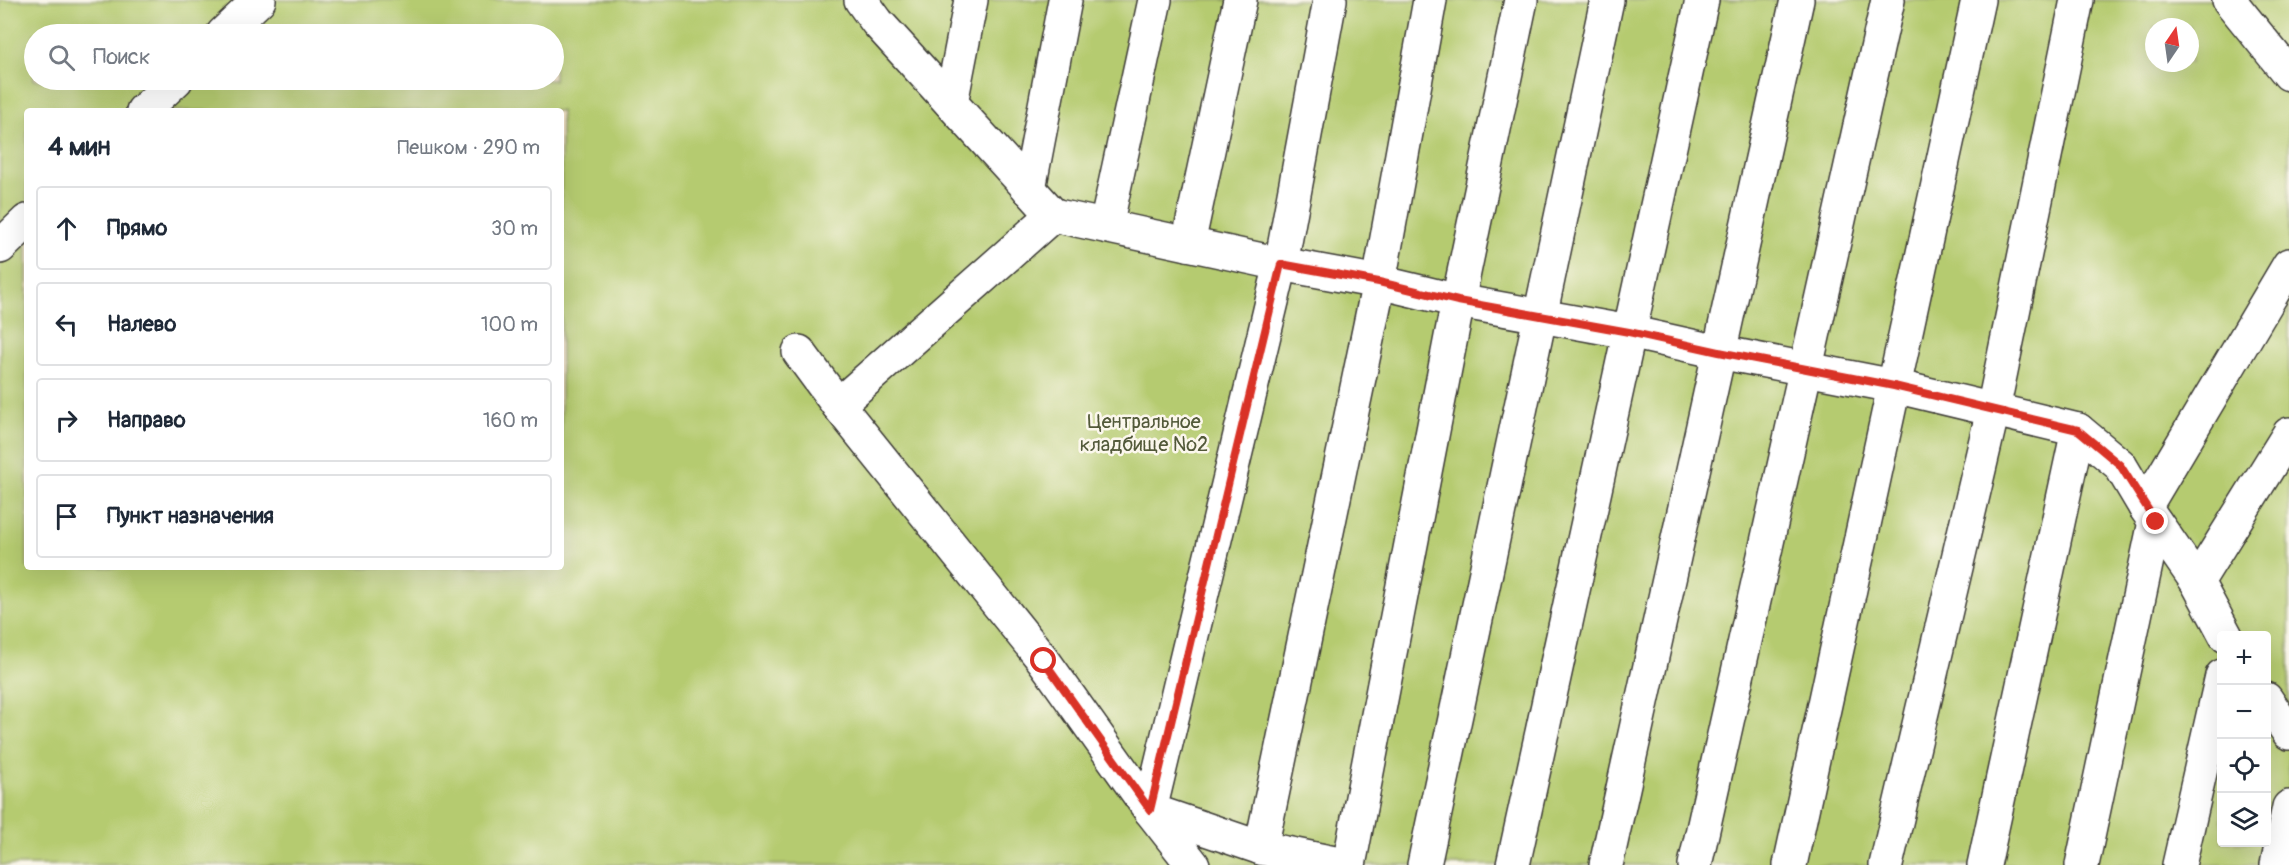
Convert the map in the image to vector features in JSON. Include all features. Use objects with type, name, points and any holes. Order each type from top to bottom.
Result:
[{"type":"lane","points":[[234,24],[260,0]]},
{"type":"lane","points":[[951,103],[971,0]]},
{"type":"lane","points":[[1029,189],[1065,0]]},
{"type":"lane","points":[[1106,226],[1155,0]]},
{"type":"lane","points":[[1188,244],[1240,0]]},
{"type":"lane","points":[[1150,810],[1281,264],[1330,0]]},
{"type":"lane","points":[[1261,848],[1379,282],[1430,0]]},
{"type":"lane","points":[[1349,865],[1458,301],[1521,0]]},
{"type":"lane","points":[[1424,865],[1607,0]]},
{"type":"lane","points":[[1513,865],[1702,0]]},
{"type":"lane","points":[[1605,865],[1797,0]]},
{"type":"lane","points":[[1695,865],[1888,0]]},
{"type":"lane","points":[[1790,865],[1978,0]]},
{"type":"lane","points":[[1886,865],[1993,410],[2077,0]]},
{"type":"lane","points":[[2229,0],[2289,74]]},
{"type":"lane","points":[[873,7],[951,103],[1053,214],[1281,264],[1379,282],[1458,301],[1629,332],[1894,386],[2078,430],[2120,465],[2150,514],[2197,582],[2223,631]]},
{"type":"lane","points":[[146,108],[165,90]]},
{"type":"lane","points":[[838,405],[1053,214]]},
{"type":"lane","points":[[0,247],[24,224]]},
{"type":"lane","points":[[2082,865],[2150,514],[2289,265]]},
{"type":"lane","points":[[799,352],[838,405],[1044,661],[1192,865]]},
{"type":"lane","points":[[1984,865],[2078,430]]},
{"type":"lane","points":[[2197,582],[2289,434]]},
{"type":"lane","points":[[2179,865],[2220,685]]},
{"type":"lane","points":[[2271,706],[2289,733]]},
{"type":"lane","points":[[2277,865],[2289,807]]},
{"type":"lane","points":[[1150,810],[1261,848],[1344,865]]},
{"type":"green space","name":"Центральное кладбище №2","points":[[0,0],[2289,0],[2289,865],[0,865]]},
{"type":"route","points":[[1044,661],[1150,810],[1281,264],[1894,386],[2078,430],[2120,465],[2156,522]]}]
